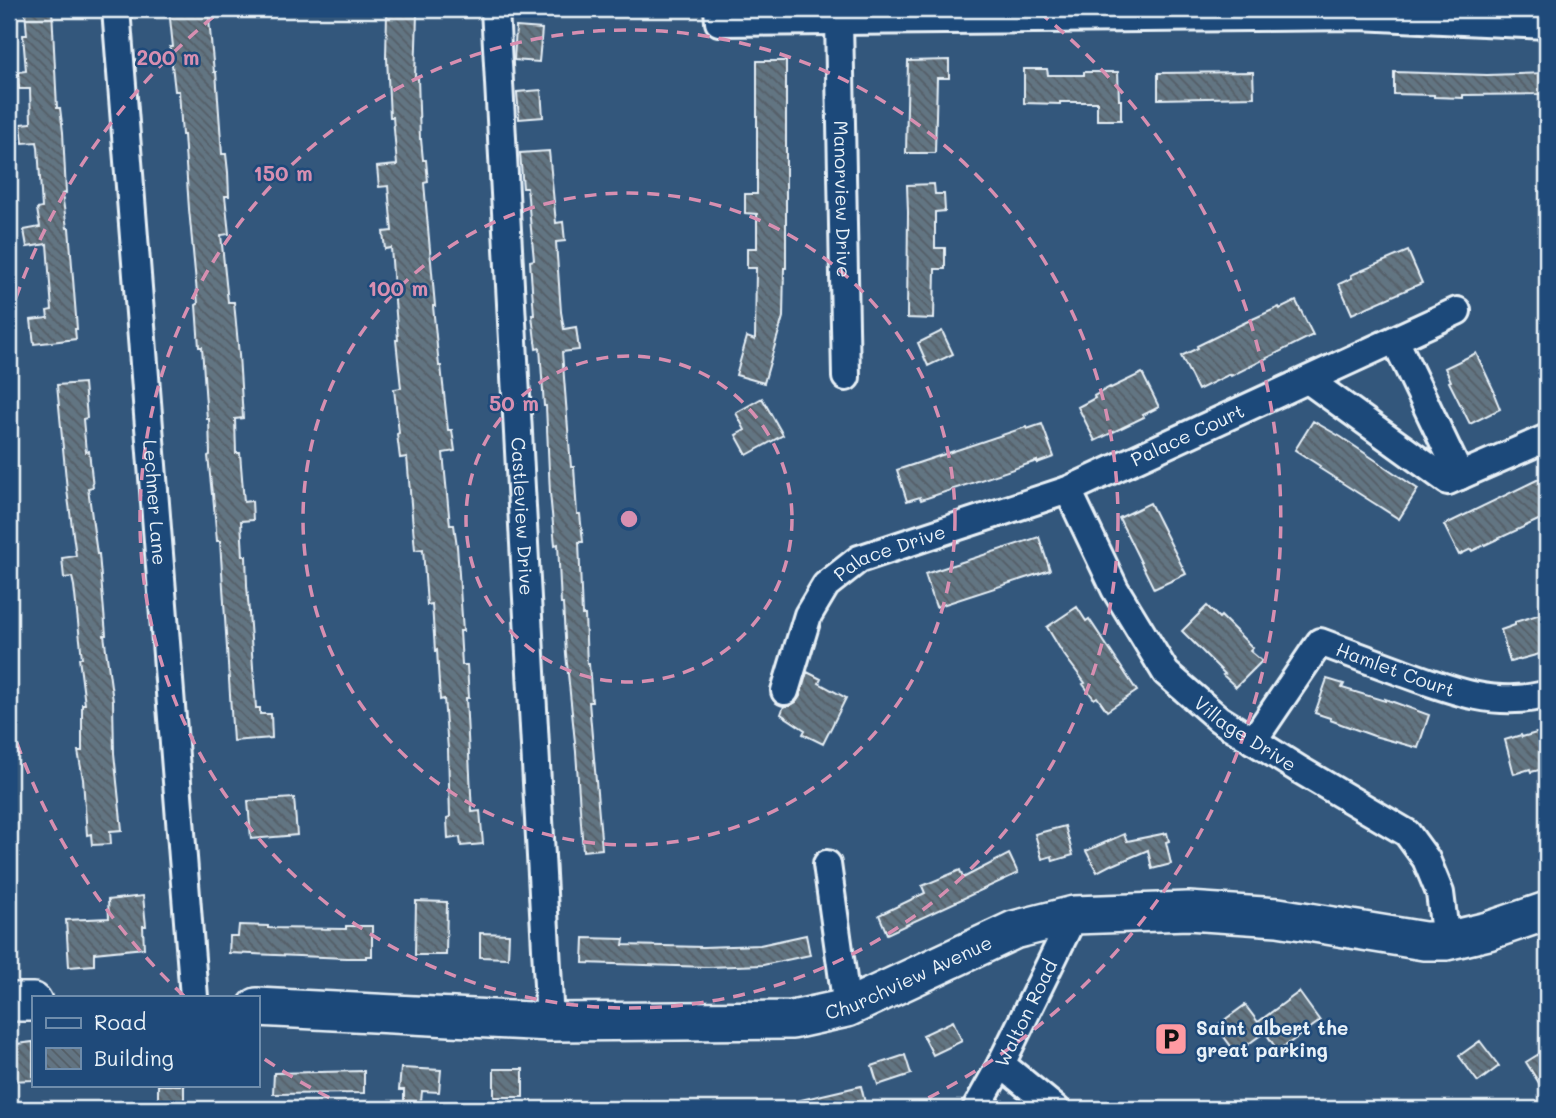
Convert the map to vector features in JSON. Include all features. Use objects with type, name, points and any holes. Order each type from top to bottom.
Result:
[{"type":"street","name":"Lechner Lane","points":[[116,9],[194,996]]},
{"type":"street","name":"Castleview Drive","points":[[495,9],[550,1022]]},
{"type":"street","points":[[718,15],[839,21],[1360,12],[1547,25]]},
{"type":"street","name":"Manorview Drive","points":[[839,21],[846,377]]},
{"type":"street","name":"Palace Court","points":[[1068,490],[1458,311]]},
{"type":"street","points":[[1395,340],[1460,476]]},
{"type":"street","points":[[1308,380],[1448,481],[1547,438]]},
{"type":"street","name":"Palace Drive","points":[[785,691],[808,615],[826,585],[859,559],[1068,490]]},
{"type":"street","name":"Village Drive","points":[[1068,490],[1115,590],[1166,673],[1219,719],[1408,833],[1426,859],[1440,893],[1446,941]]},
{"type":"street","name":"Hamlet Court","points":[[1253,741],[1320,642],[1450,690],[1496,699],[1534,698],[1547,694]]},
{"type":"street","points":[[827,864],[847,1008]]},
{"type":"street","name":"Churchview Avenue","points":[[259,1007],[550,1022],[792,1020],[847,1008],[1014,930],[1074,915],[1188,911],[1265,916],[1424,941],[1446,941],[1488,931],[1547,911]]},
{"type":"street","name":"Walton Road","points":[[976,1109],[1074,915]]},
{"type":"street","points":[[9,1002],[32,1002]]},
{"type":"street","points":[[1001,1064],[1056,1109]]},
{"type":"building","points":[[52,9],[57,108],[60,108],[63,132],[66,193],[62,194],[69,228],[77,329],[76,339],[34,344],[31,320],[48,318],[47,311],[52,310],[47,244],[27,247],[24,230],[40,227],[37,209],[42,208],[37,142],[23,143],[21,124],[31,123],[30,89],[19,89],[18,72],[26,71],[23,35],[27,35],[25,10]]},
{"type":"building","points":[[169,9],[208,9],[222,154],[226,154],[228,172],[229,196],[225,196],[229,234],[221,235],[228,302],[234,302],[239,355],[243,418],[235,419],[236,453],[240,453],[244,502],[252,501],[253,520],[241,521],[243,556],[246,556],[256,708],[260,708],[260,714],[271,714],[272,738],[233,741],[220,541],[217,541],[208,456],[209,419],[202,347],[199,347],[184,135],[179,91],[175,91]]},
{"type":"building","points":[[387,13],[417,14],[415,78],[418,78],[420,139],[428,182],[424,183],[433,306],[448,430],[452,430],[455,451],[443,453],[450,525],[454,525],[457,546],[463,631],[460,631],[462,665],[467,665],[469,698],[466,698],[472,812],[480,811],[483,844],[461,846],[460,837],[448,839],[447,818],[450,817],[444,699],[440,700],[432,604],[427,605],[423,549],[415,550],[407,457],[400,458],[397,434],[394,389],[401,388],[398,340],[391,248],[385,249],[383,232],[392,231],[388,186],[379,187],[377,167],[397,165],[386,58]]},
{"type":"building","points":[[516,27],[542,29],[539,62],[514,60]]},
{"type":"building","points":[[949,60],[949,78],[937,78],[935,153],[906,153],[908,61]]},
{"type":"building","points":[[757,61],[786,61],[786,268],[783,317],[764,383],[736,375],[747,337],[755,340],[756,268],[747,268],[747,248],[757,248],[757,214],[745,213],[745,194],[757,194]]},
{"type":"building","points":[[1024,69],[1047,69],[1048,75],[1118,72],[1121,120],[1097,120],[1097,102],[1024,103]]},
{"type":"building","points":[[1253,72],[1254,97],[1158,99],[1158,73]]},
{"type":"building","points":[[1394,72],[1487,75],[1547,73],[1547,94],[1463,95],[1463,98],[1394,94]]},
{"type":"building","points":[[541,90],[543,117],[519,119],[517,92]]},
{"type":"building","points":[[549,151],[556,223],[563,222],[565,241],[556,242],[561,312],[564,329],[576,327],[579,350],[562,352],[571,467],[574,467],[577,514],[580,514],[583,542],[579,542],[582,615],[585,615],[592,702],[589,702],[602,849],[583,851],[558,544],[555,545],[550,493],[546,406],[540,348],[536,349],[532,315],[530,261],[534,260],[527,188],[523,188],[520,153]]},
{"type":"building","points":[[934,184],[935,194],[944,194],[945,211],[935,212],[935,248],[945,248],[945,269],[935,269],[934,319],[907,318],[907,185]]},
{"type":"building","points":[[1408,251],[1422,283],[1352,314],[1339,284],[1352,278],[1351,275]]},
{"type":"building","points":[[1296,301],[1313,335],[1198,390],[1181,356],[1246,322]]},
{"type":"building","points":[[942,331],[953,354],[928,366],[918,343]]},
{"type":"building","points":[[1476,353],[1500,409],[1470,424],[1445,368]]},
{"type":"building","points":[[1142,373],[1159,407],[1095,441],[1078,407],[1110,387]]},
{"type":"building","points":[[84,383],[87,418],[83,419],[93,487],[88,488],[99,554],[122,830],[110,831],[111,844],[92,845],[91,834],[87,835],[78,751],[82,751],[82,704],[85,704],[79,658],[82,658],[74,586],[72,577],[64,578],[62,558],[76,556],[57,385]]},
{"type":"building","points":[[762,398],[783,435],[747,455],[736,435],[745,430],[736,413]]},
{"type":"building","points":[[1313,421],[1418,489],[1399,519],[1295,450]]},
{"type":"building","points":[[1042,424],[1054,457],[921,500],[920,497],[907,501],[897,470]]},
{"type":"building","points":[[1541,478],[1542,481],[1547,478],[1547,516],[1459,555],[1444,525]]},
{"type":"building","points":[[1150,503],[1186,574],[1154,589],[1119,518]]},
{"type":"building","points":[[1039,537],[1050,570],[936,607],[925,574]]},
{"type":"building","points":[[1207,606],[1253,648],[1250,651],[1262,661],[1236,687],[1182,631]]},
{"type":"building","points":[[1077,607],[1086,621],[1089,619],[1137,691],[1107,711],[1083,684],[1085,683],[1047,627]]},
{"type":"building","points":[[1547,612],[1547,652],[1510,662],[1501,630],[1515,625],[1515,622]]},
{"type":"building","points":[[807,672],[821,679],[819,683],[846,698],[823,744],[803,734],[805,730],[781,714],[784,706],[796,702],[800,696]]},
{"type":"building","points":[[1327,679],[1344,684],[1342,688],[1385,699],[1429,715],[1418,748],[1374,736],[1315,713]]},
{"type":"building","points":[[1547,730],[1547,768],[1514,774],[1505,740]]},
{"type":"building","points":[[294,798],[297,835],[251,839],[248,801]]},
{"type":"building","points":[[1065,826],[1073,855],[1053,861],[1052,856],[1042,859],[1035,834]]},
{"type":"building","points":[[1167,833],[1169,841],[1166,842],[1171,864],[1152,869],[1148,850],[1097,872],[1086,851],[1124,834],[1127,841]]},
{"type":"building","points":[[1009,854],[1018,873],[887,934],[879,915],[925,893],[922,886],[960,870],[963,878]]},
{"type":"building","points":[[143,896],[146,926],[143,926],[144,948],[94,953],[94,965],[69,967],[66,920],[109,918],[108,900]]},
{"type":"building","points":[[416,901],[447,902],[446,955],[415,955]]},
{"type":"building","points":[[239,925],[346,929],[346,926],[372,926],[372,956],[346,958],[229,953],[230,936],[238,936]]},
{"type":"building","points":[[480,933],[509,934],[508,958],[480,957]]},
{"type":"building","points":[[806,935],[810,955],[763,965],[708,967],[583,963],[584,938],[624,939],[623,945],[703,947],[760,945]]},
{"type":"building","points":[[1299,992],[1320,1021],[1278,1051],[1265,1032],[1236,1053],[1216,1026],[1245,1005],[1258,1022]]},
{"type":"building","points":[[953,1021],[962,1041],[933,1055],[923,1035]]},
{"type":"building","points":[[1480,1041],[1499,1066],[1478,1082],[1459,1056]]},
{"type":"building","points":[[32,1042],[32,1080],[9,1081],[9,1045]]},
{"type":"building","points":[[1547,1049],[1547,1096],[1526,1062]]},
{"type":"building","points":[[905,1055],[911,1074],[878,1085],[872,1066]]},
{"type":"building","points":[[401,1068],[441,1070],[439,1092],[422,1091],[421,1102],[404,1101],[404,1090],[399,1090]]},
{"type":"building","points":[[494,1069],[523,1069],[523,1097],[494,1097]]},
{"type":"building","points":[[364,1071],[364,1093],[273,1094],[274,1073]]},
{"type":"building","points":[[158,1086],[184,1086],[184,1104],[158,1103]]},
{"type":"building","points":[[861,1086],[866,1107],[793,1109],[792,1102]]},
{"type":"place","name":"Saint albert the great parking","points":[[1171,1039]]}]
